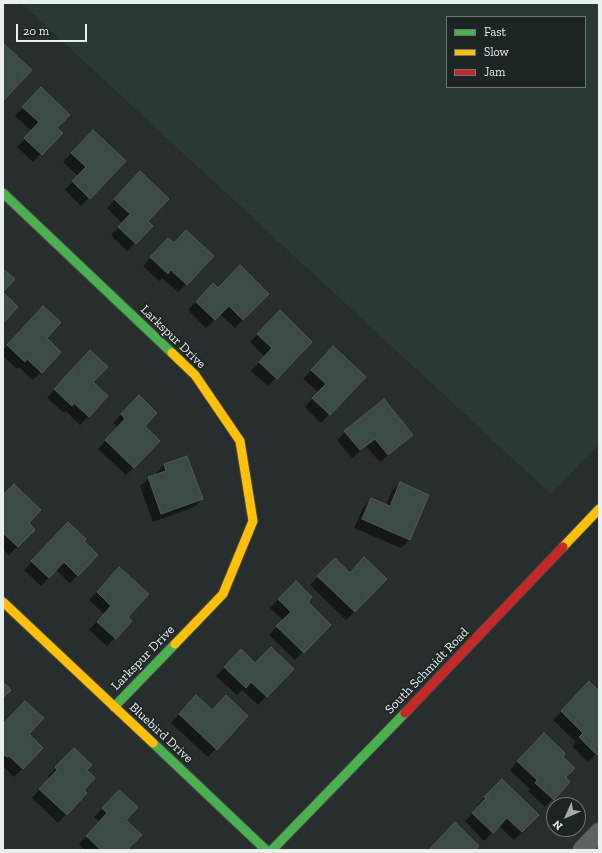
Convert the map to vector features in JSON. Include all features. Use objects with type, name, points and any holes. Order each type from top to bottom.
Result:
[{"type":"street","name":"Larkspur Drive","points":[[3,193],[195,375],[240,441],[253,521],[223,594],[114,706]]},
{"type":"street","name":"South Schmidt Road","points":[[272,850],[432,685],[599,509]]},
{"type":"street","name":"Bluebird Drive","points":[[3,602],[266,850]]},
{"type":"street","points":[[582,850],[599,832]]},
{"type":"shaded area","points":[[21,3],[599,3],[599,444],[551,494]]},
{"type":"building","points":[[3,43],[32,70],[3,101]]},
{"type":"building","points":[[41,87],[70,115],[57,128],[63,133],[42,155],[24,138],[39,122],[22,107]]},
{"type":"building","points":[[93,130],[126,161],[90,199],[72,181],[86,167],[71,153]]},
{"type":"building","points":[[140,171],[169,199],[148,221],[153,226],[136,244],[118,227],[130,214],[114,199]]},
{"type":"building","points":[[186,230],[214,256],[187,285],[171,270],[168,274],[150,257],[168,238],[174,243]]},
{"type":"building","points":[[240,265],[269,294],[243,320],[229,306],[215,320],[196,302],[213,283],[218,288]]},
{"type":"building","points":[[3,269],[15,279],[3,292]]},
{"type":"building","points":[[3,292],[18,307],[3,323]]},
{"type":"building","points":[[43,306],[61,322],[47,338],[61,352],[42,373],[27,359],[25,362],[7,345]]},
{"type":"building","points":[[280,310],[312,342],[277,379],[259,362],[272,348],[257,334]]},
{"type":"building","points":[[333,346],[366,377],[330,415],[312,398],[326,384],[311,370]]},
{"type":"building","points":[[90,350],[108,367],[93,382],[108,396],[89,417],[74,403],[72,406],[54,389]]},
{"type":"building","points":[[139,395],[157,413],[145,426],[160,441],[134,468],[105,440],[125,419],[121,414]]},
{"type":"building","points":[[384,399],[413,435],[388,455],[375,439],[360,450],[344,431]]},
{"type":"building","points":[[187,456],[203,499],[161,514],[148,477],[166,471],[164,464]]},
{"type":"building","points":[[400,482],[429,495],[410,540],[362,519],[371,498],[390,506]]},
{"type":"building","points":[[14,484],[41,510],[29,523],[35,530],[18,547],[3,533],[3,495]]},
{"type":"building","points":[[68,522],[86,539],[84,541],[98,555],[78,576],[64,562],[49,578],[31,561]]},
{"type":"building","points":[[364,557],[387,579],[355,612],[317,576],[335,558],[350,573]]},
{"type":"building","points":[[119,567],[149,594],[128,617],[132,621],[116,639],[97,622],[111,606],[97,592]]},
{"type":"building","points":[[296,581],[312,597],[308,602],[331,625],[304,653],[276,626],[291,612],[278,599]]},
{"type":"building","points":[[271,647],[294,669],[267,697],[251,682],[246,688],[224,667],[241,649],[255,663]]},
{"type":"building","points":[[589,681],[599,691],[599,753],[597,755],[579,737],[583,733],[561,711]]},
{"type":"building","points":[[3,682],[11,690],[3,698]]},
{"type":"building","points":[[196,695],[212,710],[226,695],[248,716],[217,750],[179,714]]},
{"type":"building","points":[[25,701],[44,718],[29,734],[43,748],[23,769],[9,756],[7,757],[3,754],[3,724]]},
{"type":"building","points":[[544,733],[565,753],[563,757],[575,768],[566,777],[570,782],[557,797],[551,797],[535,783],[537,780],[517,761]]},
{"type":"building","points":[[74,748],[92,765],[87,770],[95,778],[84,790],[87,793],[67,815],[39,789],[57,770],[55,767]]},
{"type":"building","points":[[502,779],[539,815],[522,832],[507,818],[493,833],[472,813],[486,798],[484,797]]},
{"type":"building","points":[[119,790],[138,807],[126,820],[142,835],[127,850],[101,850],[86,836],[107,813],[102,808]]},
{"type":"building","points":[[455,822],[479,846],[475,850],[429,850]]},
{"type":"traffic: fast","points":[[3,193],[172,353]]},
{"type":"traffic: fast","points":[[114,707],[175,644]]},
{"type":"traffic: fast","points":[[272,850],[405,713]]},
{"type":"traffic: fast","points":[[153,743],[266,850]]},
{"type":"traffic: slow","points":[[172,353],[195,375],[240,441],[253,521],[223,594],[175,644]]},
{"type":"traffic: slow","points":[[563,547],[599,509]]},
{"type":"traffic: slow","points":[[3,602],[153,743]]},
{"type":"traffic: jam","points":[[405,713],[563,547]]}]
